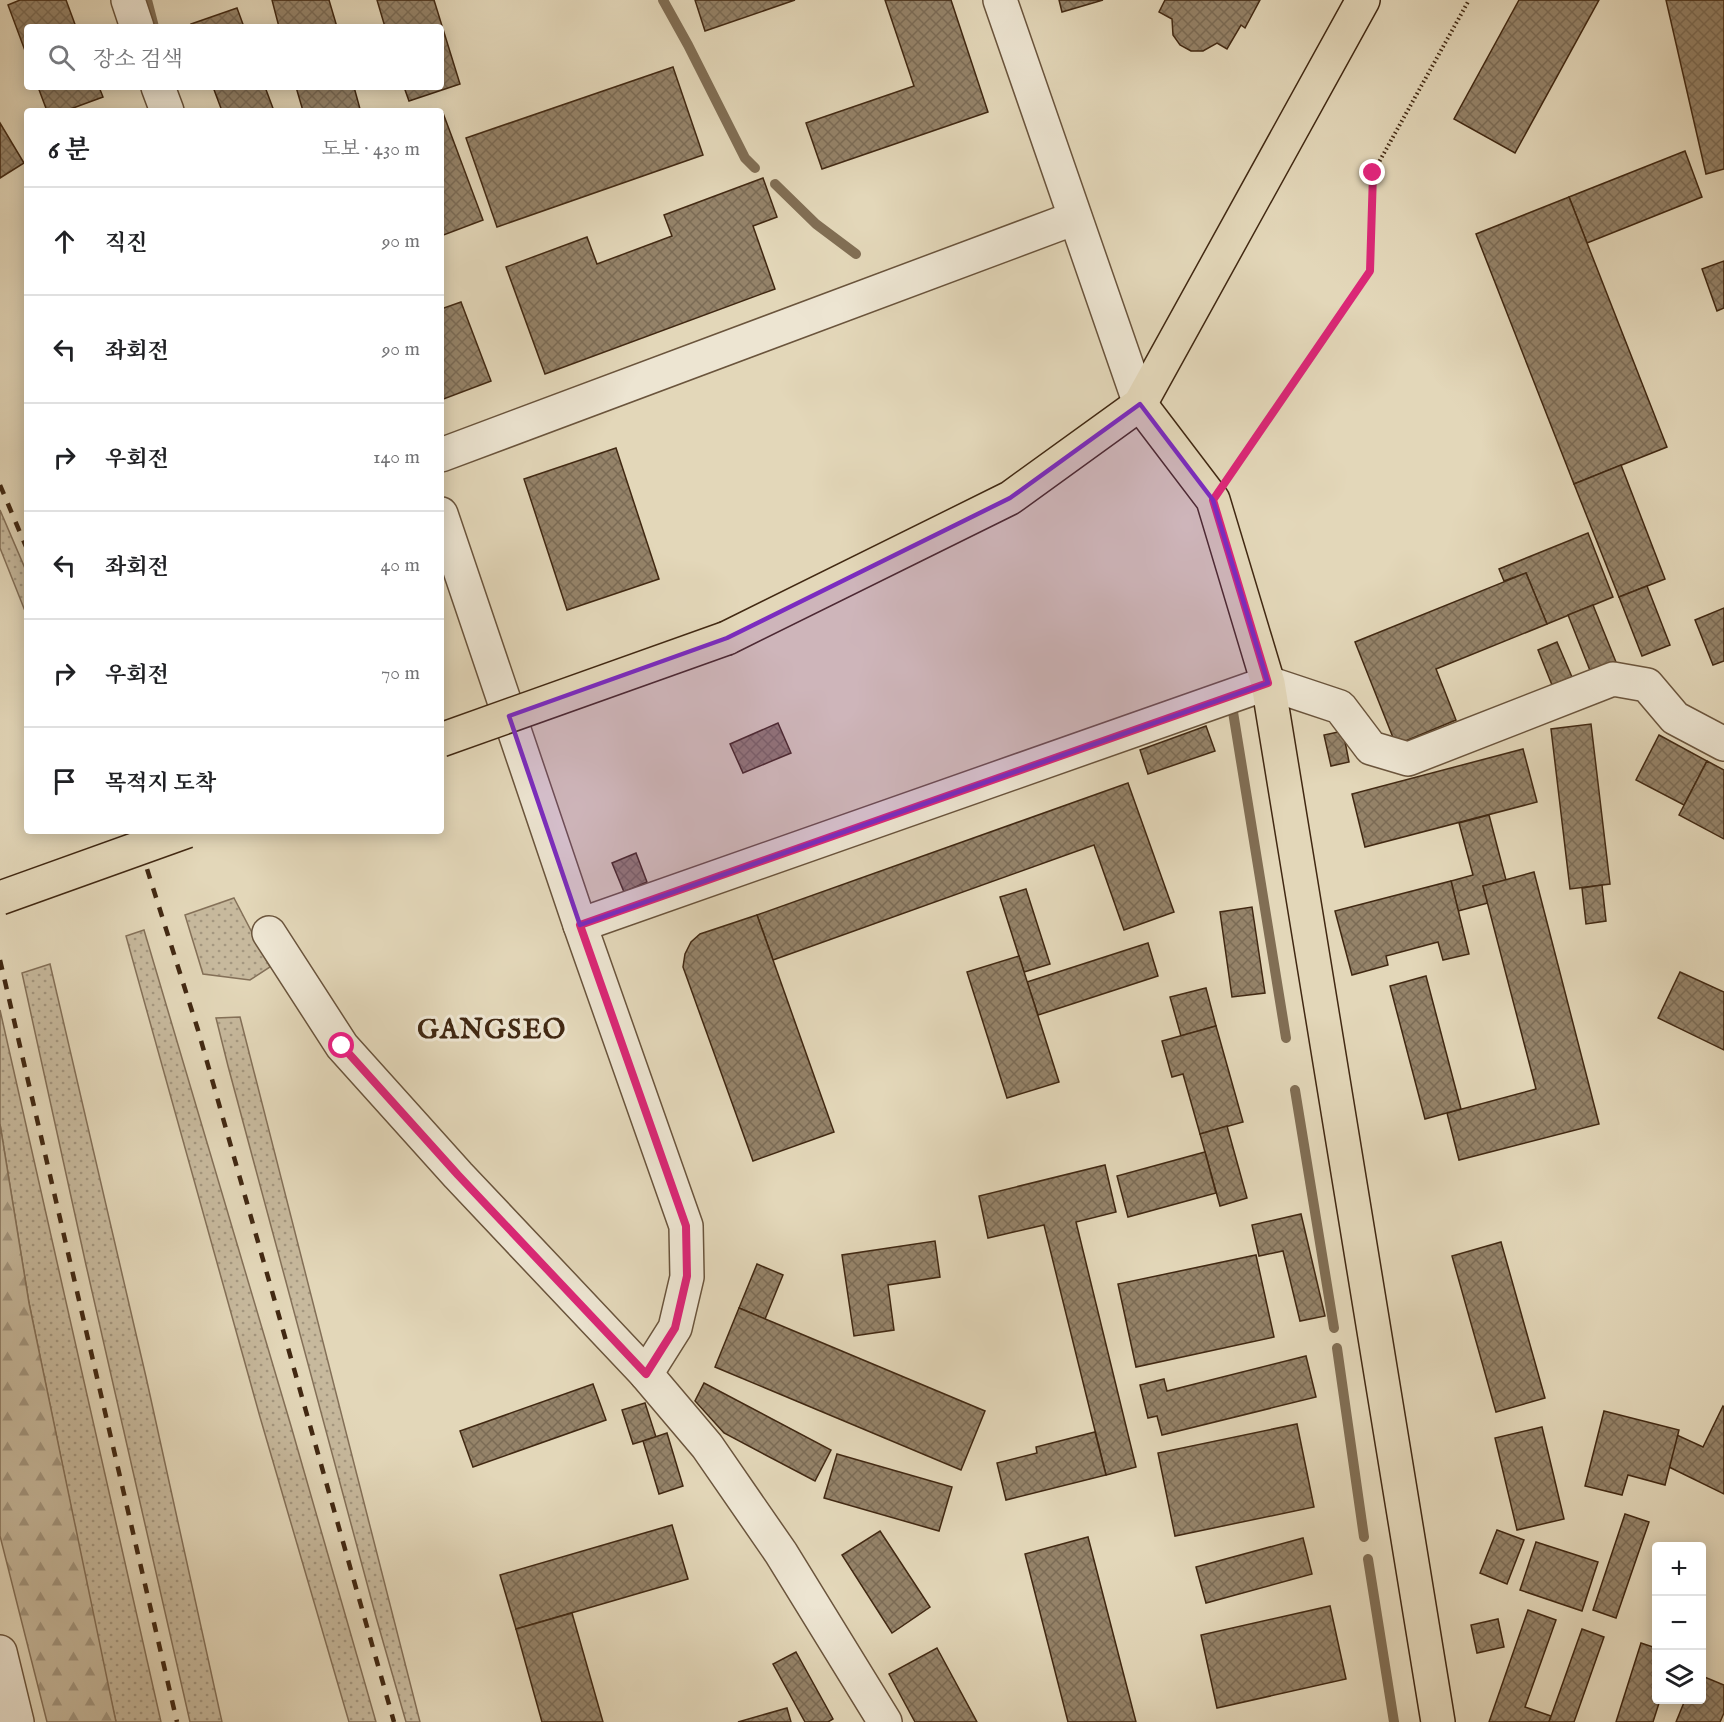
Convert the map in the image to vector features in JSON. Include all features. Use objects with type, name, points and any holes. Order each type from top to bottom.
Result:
[{"type":"main road","points":[[444,739],[727,638],[1010,498],[1140,404],[1362,0]]},
{"type":"main road","points":[[1140,404],[1213,500],[1268,683],[1438,1722]]},
{"type":"main road","points":[[0,898],[179,834]]},
{"type":"street","points":[[128,0],[136,24]]},
{"type":"street","points":[[1000,0],[1140,404]]},
{"type":"street","points":[[159,90],[166,108]]},
{"type":"street","points":[[444,454],[1075,218]]},
{"type":"street","points":[[444,523],[580,925],[686,1226],[687,1276],[675,1328],[646,1374]]},
{"type":"street","points":[[580,925],[1268,683],[1340,708],[1371,748],[1408,759],[1613,679],[1647,685],[1675,718],[1724,744]]},
{"type":"street","points":[[269,933],[342,1046],[458,1175],[646,1374],[707,1446],[781,1553],[885,1722]]},
{"type":"street","points":[[0,1652],[17,1722]]},
{"type":"path","points":[[1213,500],[1370,271],[1373,173],[1470,0]]},
{"type":"highlighted area","points":[[1140,404],[1213,500],[1268,683],[580,925],[509,716],[727,638],[1010,498]]},
{"type":"green space","points":[[0,510],[24,566],[24,608],[0,548]]},
{"type":"green space","points":[[234,898],[270,967],[250,980],[203,974],[185,915]]},
{"type":"green space","points":[[144,930],[376,1722],[349,1722],[260,1417],[126,936]]},
{"type":"green space","points":[[50,964],[146,1377],[222,1722],[190,1722],[86,1265],[22,973]]},
{"type":"green space","points":[[0,1010],[161,1722],[116,1722],[106,1678],[29,1303],[0,1124]]},
{"type":"green space","points":[[240,1017],[420,1722],[406,1722],[216,1018]]},
{"type":"green space","points":[[0,1124],[29,1303],[116,1722],[47,1722],[0,1536]]},
{"type":"building","points":[[20,0],[66,0],[75,24],[24,24],[24,48],[8,5]]},
{"type":"building","points":[[272,0],[329,0],[336,24],[278,24]]},
{"type":"building","points":[[377,0],[434,0],[441,24],[384,24]]},
{"type":"building","points":[[695,0],[795,0],[705,31]]},
{"type":"building","points":[[885,0],[951,0],[988,112],[822,169],[806,123],[914,86]]},
{"type":"building","points":[[1059,0],[1103,0],[1062,12]]},
{"type":"building","points":[[1165,0],[1260,0],[1245,28],[1241,25],[1227,49],[1217,43],[1203,51],[1191,51],[1180,45],[1173,35],[1172,19],[1159,12]]},
{"type":"building","points":[[1519,0],[1599,0],[1515,153],[1454,119]]},
{"type":"building","points":[[1666,0],[1724,0],[1724,169],[1706,174]]},
{"type":"building","points":[[237,8],[243,24],[191,24]]},
{"type":"building","points":[[444,32],[460,84],[444,89]]},
{"type":"building","points":[[673,67],[703,155],[497,227],[466,138]]},
{"type":"building","points":[[39,90],[100,90],[103,97],[73,108],[46,108]]},
{"type":"building","points":[[214,90],[266,90],[273,108],[221,108]]},
{"type":"building","points":[[297,90],[355,90],[360,108],[302,108]]},
{"type":"building","points":[[405,90],[442,90],[409,101]]},
{"type":"building","points":[[444,116],[483,220],[444,235]]},
{"type":"building","points":[[0,123],[24,163],[0,178]]},
{"type":"building","points":[[1685,151],[1702,197],[1587,243],[1569,197]]},
{"type":"building","points":[[763,178],[777,217],[753,226],[775,289],[545,374],[506,267],[587,237],[597,264],[672,236],[664,215]]},
{"type":"building","points":[[1569,197],[1667,447],[1574,484],[1476,234]]},
{"type":"building","points":[[1724,261],[1724,308],[1717,311],[1702,269]]},
{"type":"building","points":[[461,302],[491,381],[444,399],[444,308]]},
{"type":"building","points":[[616,448],[659,579],[567,610],[524,479]]},
{"type":"building","points":[[1621,465],[1665,579],[1619,597],[1574,484]]},
{"type":"building","points":[[1588,533],[1613,597],[1547,624],[1526,573],[1504,581],[1499,569]]},
{"type":"building","points":[[1526,573],[1547,624],[1436,669],[1456,720],[1396,745],[1355,642]]},
{"type":"building","points":[[1647,586],[1670,645],[1642,656],[1619,597]]},
{"type":"building","points":[[1593,605],[1616,662],[1591,673],[1568,615]]},
{"type":"building","points":[[1724,608],[1724,661],[1713,665],[1695,620]]},
{"type":"building","points":[[1557,642],[1572,677],[1552,685],[1538,650]]},
{"type":"building","points":[[778,723],[791,753],[743,773],[730,744]]},
{"type":"building","points":[[1591,724],[1610,884],[1570,889],[1551,729]]},
{"type":"building","points":[[1206,726],[1215,751],[1148,774],[1140,750]]},
{"type":"building","points":[[1343,731],[1349,762],[1331,766],[1324,735]]},
{"type":"building","points":[[1659,735],[1707,761],[1684,805],[1636,780]]},
{"type":"building","points":[[1523,749],[1537,802],[1365,847],[1352,794]]},
{"type":"building","points":[[1707,761],[1724,770],[1724,839],[1679,815]]},
{"type":"building","points":[[1128,783],[1174,912],[1124,930],[1094,845],[773,960],[757,915]]},
{"type":"building","points":[[1489,815],[1506,880],[1483,886],[1488,903],[1458,911],[1451,881],[1473,875],[1459,823]]},
{"type":"building","points":[[636,853],[647,882],[624,892],[612,863]]},
{"type":"building","points":[[1534,872],[1599,1124],[1459,1160],[1447,1113],[1536,1089],[1483,886]]},
{"type":"building","points":[[1451,881],[1469,954],[1443,960],[1438,942],[1386,956],[1388,965],[1352,975],[1335,911]]},
{"type":"building","points":[[1602,885],[1606,921],[1586,924],[1582,888]]},
{"type":"building","points":[[1026,889],[1050,964],[1024,972],[1000,897]]},
{"type":"building","points":[[1252,907],[1265,993],[1232,997],[1220,912]]},
{"type":"building","points":[[757,915],[834,1132],[753,1161],[683,967],[685,954],[691,942],[700,934]]},
{"type":"building","points":[[1148,943],[1158,976],[1038,1015],[1027,982]]},
{"type":"building","points":[[1019,956],[1059,1082],[1007,1098],[967,972]]},
{"type":"building","points":[[1680,972],[1724,992],[1724,1050],[1658,1018]]},
{"type":"building","points":[[1426,976],[1461,1109],[1425,1119],[1390,986]]},
{"type":"building","points":[[1206,988],[1216,1026],[1181,1036],[1170,997]]},
{"type":"building","points":[[1216,1026],[1243,1122],[1200,1134],[1183,1074],[1172,1077],[1162,1041]]},
{"type":"building","points":[[1227,1126],[1247,1198],[1220,1206],[1200,1134]]},
{"type":"building","points":[[1205,1152],[1216,1193],[1128,1217],[1117,1176]]},
{"type":"building","points":[[1105,1165],[1116,1212],[1076,1222],[1136,1467],[1106,1475],[1044,1225],[988,1238],[979,1196]]},
{"type":"building","points":[[1301,1214],[1325,1316],[1300,1321],[1283,1251],[1259,1256],[1252,1225]]},
{"type":"building","points":[[935,1241],[940,1277],[888,1285],[894,1330],[854,1336],[842,1255]]},
{"type":"building","points":[[1501,1242],[1545,1398],[1496,1412],[1452,1256]]},
{"type":"building","points":[[1256,1255],[1274,1337],[1136,1367],[1118,1284]]},
{"type":"building","points":[[757,1264],[783,1275],[765,1319],[739,1308]]},
{"type":"building","points":[[739,1308],[985,1411],[961,1470],[715,1367]]},
{"type":"building","points":[[1306,1356],[1316,1397],[1162,1435],[1157,1416],[1148,1418],[1140,1385],[1164,1379],[1167,1391]]},
{"type":"building","points":[[704,1383],[831,1450],[815,1481],[724,1433],[695,1401]]},
{"type":"building","points":[[593,1384],[606,1420],[473,1467],[460,1431]]},
{"type":"building","points":[[645,1403],[656,1437],[633,1444],[622,1410]]},
{"type":"building","points":[[1723,1406],[1724,1494],[1669,1467],[1677,1435],[1703,1447]]},
{"type":"building","points":[[1604,1411],[1679,1430],[1665,1485],[1628,1475],[1622,1495],[1585,1486]]},
{"type":"building","points":[[1297,1424],[1314,1507],[1175,1536],[1158,1453]]},
{"type":"building","points":[[1542,1427],[1564,1519],[1517,1530],[1495,1438]]},
{"type":"building","points":[[1095,1432],[1106,1475],[1006,1500],[997,1463],[1037,1453],[1036,1447]]},
{"type":"building","points":[[667,1433],[683,1486],[659,1494],[643,1441]]},
{"type":"building","points":[[837,1454],[952,1487],[939,1531],[824,1498]]},
{"type":"building","points":[[1625,1514],[1649,1522],[1616,1618],[1593,1610]]},
{"type":"building","points":[[672,1525],[688,1579],[516,1629],[500,1575]]},
{"type":"building","points":[[1497,1530],[1524,1540],[1507,1584],[1480,1573]]},
{"type":"building","points":[[880,1531],[930,1607],[892,1633],[842,1555]]},
{"type":"building","points":[[1088,1537],[1136,1722],[1068,1722],[1025,1554]]},
{"type":"building","points":[[1303,1538],[1312,1574],[1206,1603],[1196,1567]]},
{"type":"building","points":[[1536,1542],[1598,1562],[1582,1611],[1520,1590]]},
{"type":"building","points":[[1330,1606],[1346,1679],[1217,1708],[1201,1635]]},
{"type":"building","points":[[1528,1610],[1556,1620],[1525,1707],[1551,1716],[1549,1722],[1489,1722]]},
{"type":"building","points":[[572,1613],[603,1722],[542,1722],[516,1629]]},
{"type":"building","points":[[1498,1619],[1504,1647],[1477,1653],[1471,1625]]},
{"type":"building","points":[[1582,1629],[1604,1637],[1574,1722],[1549,1722]]},
{"type":"building","points":[[1641,1643],[1652,1647],[1652,1704],[1659,1704],[1653,1722],[1616,1722]]},
{"type":"building","points":[[937,1648],[977,1722],[915,1722],[889,1674]]},
{"type":"building","points":[[796,1652],[833,1719],[828,1722],[805,1722],[773,1664]]},
{"type":"building","points":[[1706,1678],[1724,1685],[1724,1713],[1720,1722],[1676,1722],[1683,1704],[1706,1704]]},
{"type":"building","points":[[787,1708],[791,1722],[738,1722]]},
{"type":"waterway","points":[[147,0],[153,24]]},
{"type":"waterway","points":[[663,0],[745,158],[755,168]]},
{"type":"waterway","points":[[775,184],[816,224],[856,254]]},
{"type":"waterway","points":[[1233,712],[1286,1038]]},
{"type":"waterway","points":[[1295,1090],[1334,1328]]},
{"type":"waterway","points":[[1337,1348],[1364,1537]]},
{"type":"waterway","points":[[1368,1559],[1394,1722]]},
{"type":"railway","points":[[0,485],[24,542]]},
{"type":"railway","points":[[136,834],[198,1030],[394,1722]]},
{"type":"railway","points":[[0,960],[177,1722]]},
{"type":"district","name":"GANGSEO","points":[[492,1031]]},
{"type":"route","points":[[342,1046],[458,1175],[646,1374],[675,1328],[687,1276],[686,1226],[580,925],[1268,683],[1213,500],[1370,271],[1373,173]]}]
